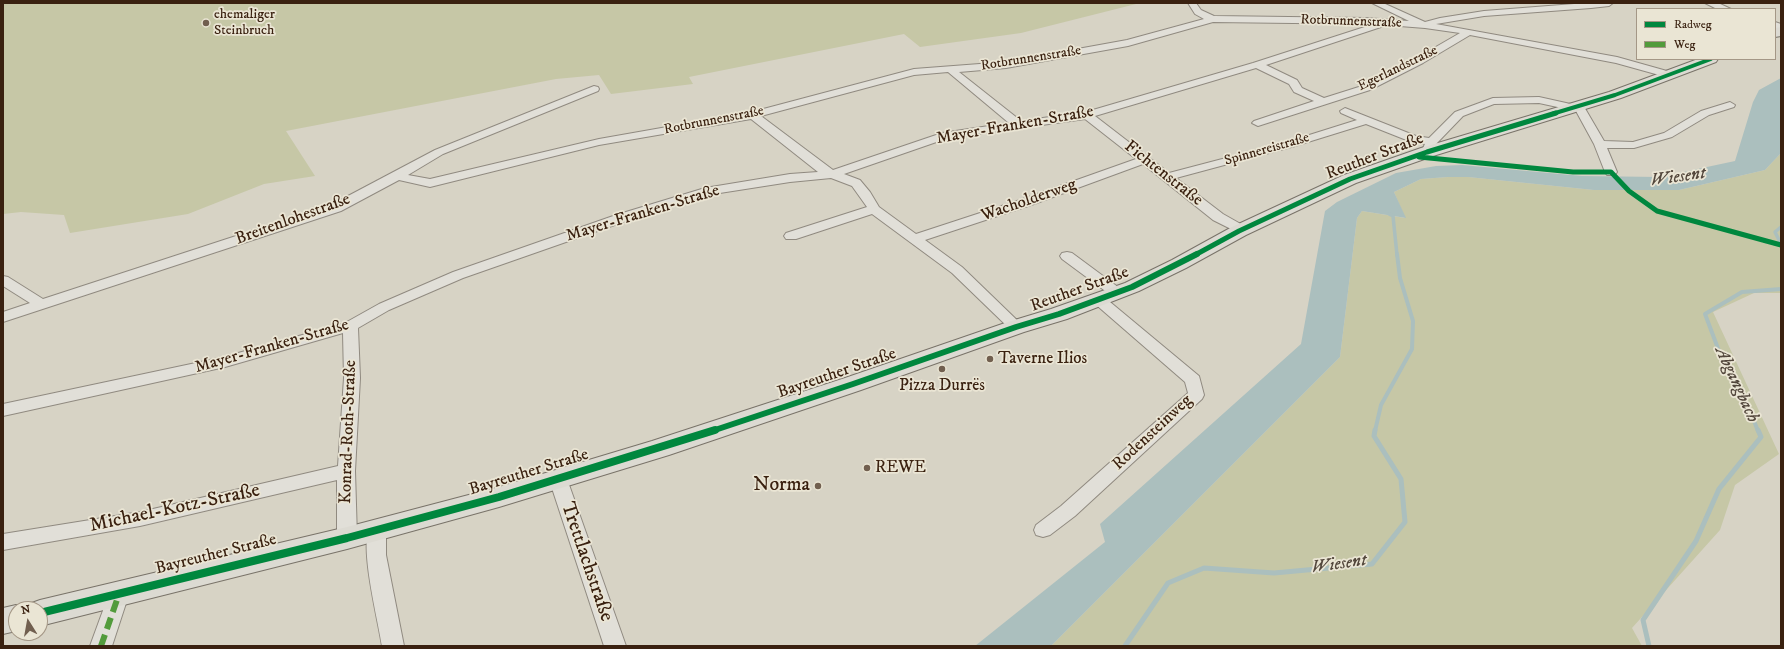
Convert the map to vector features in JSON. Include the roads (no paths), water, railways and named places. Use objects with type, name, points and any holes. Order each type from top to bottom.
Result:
[{"type":"main road","name":"Reuther Straße","points":[[1016,327],[1108,297],[1179,264],[1241,230],[1350,178],[1430,147],[1577,107],[1708,60]]},
{"type":"main road","name":"Bayreuther Straße","points":[[48,611],[347,538],[499,497],[735,423],[1016,327]]},
{"type":"street","points":[[1192,3],[1194,8],[1202,15],[1214,20]]},
{"type":"street","points":[[1376,3],[1416,20],[1425,26],[1433,22],[1487,13],[1572,8],[1609,3]]},
{"type":"street","points":[[1709,3],[1723,8]]},
{"type":"street","name":"Rotbrunnenstraße","points":[[397,176],[430,183],[599,142],[753,115],[914,72],[1006,65],[1128,43],[1214,20],[1364,21],[1425,26],[1469,32],[1617,60],[1670,75]]},
{"type":"street","name":"Mayer-Franken-Straße","points":[[3,410],[225,362],[350,326],[384,307],[458,275],[621,218],[705,192],[790,178],[832,174],[946,135],[1087,115],[1257,65],[1384,23]]},
{"type":"street","name":"Egerlandstraße","points":[[1258,123],[1366,88],[1419,61],[1469,32]]},
{"type":"street","points":[[1257,65],[1293,82],[1298,90],[1324,102]]},
{"type":"street","points":[[950,69],[1019,125]]},
{"type":"street","name":"Breitenlohestraße","points":[[3,317],[336,208],[439,152],[594,88]]},
{"type":"street","name":"Reuther Straße","points":[[1430,147],[1459,114],[1492,101],[1539,100],[1577,107]]},
{"type":"street","points":[[1600,144],[1634,145],[1661,137],[1705,113],[1730,105]]},
{"type":"street","points":[[1577,107],[1600,144],[1611,172]]},
{"type":"street","points":[[1345,111],[1430,147]]},
{"type":"street","points":[[753,115],[825,171],[856,183],[866,195],[874,209],[914,240],[957,270],[1016,327]]},
{"type":"street","name":"Fichtenstraße","points":[[1087,115],[1218,217],[1241,230]]},
{"type":"street","name":"Spinnereistraße","points":[[1166,177],[1291,144],[1367,120]]},
{"type":"street","name":"Wacholderweg","points":[[914,240],[1030,201],[1144,160]]},
{"type":"street","points":[[790,236],[874,209]]},
{"type":"street","points":[[1067,256],[1108,297]]},
{"type":"street","points":[[3,280],[41,304]]},
{"type":"street","name":"Rodensteinweg","points":[[1042,530],[1068,511],[1196,395],[1193,380],[1108,297]]},
{"type":"street","name":"Konrad-Roth-Straße","points":[[347,538],[346,471],[352,378],[350,326]]},
{"type":"street","name":"Michael-Kotz-Straße","points":[[3,542],[140,519],[346,471]]},
{"type":"street","name":"Trettlachstraße","points":[[558,479],[615,646]]},
{"type":"street","points":[[377,530],[376,555],[393,646]]},
{"type":"street","points":[[101,646],[119,594]]},
{"type":"water","points":[[1781,78],[1781,153],[1765,170],[1679,190],[1594,190],[1468,177],[1421,179],[1394,192],[1406,218],[1362,211],[1357,218],[1340,357],[1051,646],[975,646],[1105,542],[1100,524],[1301,344],[1325,211],[1337,202],[1396,173],[1436,166],[1462,165],[1582,176],[1660,177],[1735,161],[1753,102],[1759,90]]},
{"type":"waterway","name":"Wiesent","points":[[1389,214],[1393,216],[1397,255]]},
{"type":"waterway","name":"Abgangbach","points":[[1781,227],[1775,232],[1781,244]]},
{"type":"waterway","name":"Wiesent","points":[[1375,431],[1381,405],[1412,349],[1413,321],[1400,278],[1397,254]]},
{"type":"waterway","name":"Abgangbach","points":[[1758,431],[1748,406],[1725,367],[1705,314],[1742,292],[1781,289]]},
{"type":"waterway","name":"Wiesent","points":[[1125,646],[1168,583],[1204,568],[1274,573],[1372,564],[1405,522],[1401,479],[1374,436],[1375,430]]},
{"type":"waterway","name":"Abgangbach","points":[[1649,646],[1643,620],[1696,541],[1719,489],[1761,437],[1758,430]]},
{"type":"place","name":"ehemaliger Steinbruch","points":[[206,23]]},
{"type":"place","name":"Taverne Ilios","points":[[990,359]]},
{"type":"place","name":"Pizza Durrës","points":[[942,369]]},
{"type":"place","name":"REWE","points":[[867,468]]},
{"type":"place","name":"Norma","points":[[818,486]]}]
